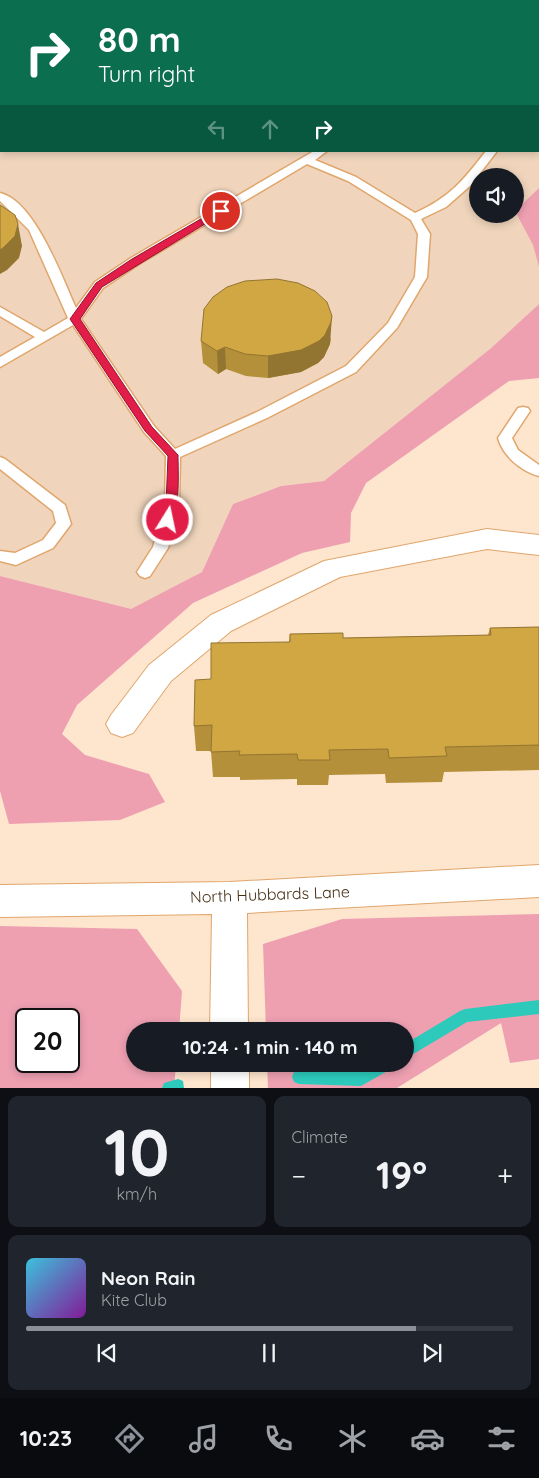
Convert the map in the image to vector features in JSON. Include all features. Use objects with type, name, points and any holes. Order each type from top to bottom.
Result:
[{"type":"street","points":[[122,724],[160,673],[221,623],[334,568],[487,539],[539,545]]},
{"type":"street","name":"North Hubbards Lane","points":[[0,901],[230,898],[539,881]]},
{"type":"street","points":[[229,1022],[230,898]]},
{"type":"street","points":[[230,1072],[230,1088]]},
{"type":"lane","points":[[0,363],[75,319],[99,285],[144,256],[320,152]]},
{"type":"lane","points":[[415,218],[442,205],[467,183],[491,152]]},
{"type":"lane","points":[[173,455],[262,415],[351,369],[393,325],[421,277],[424,234],[415,218],[352,179],[307,160]]},
{"type":"lane","points":[[0,196],[12,205],[34,229],[75,319],[149,429],[173,455],[172,505],[160,548],[145,572]]},
{"type":"lane","points":[[0,311],[44,338]]},
{"type":"lane","points":[[0,348],[13,356]]},
{"type":"lane","points":[[523,412],[505,438],[506,446],[539,472]]},
{"type":"lane","points":[[0,462],[60,509],[64,524],[48,544],[16,559],[0,556]]},
{"type":"shaded area","points":[[0,152],[539,152],[539,188],[524,203],[524,168],[469,168],[469,223],[522,223],[533,245],[539,267],[539,304],[490,349],[324,481],[281,486],[233,504],[202,572],[131,610],[0,576]]},
{"type":"shaded area","points":[[539,188],[539,267],[533,245],[521,223],[524,223],[524,202]]},
{"type":"shaded area","points":[[539,304],[539,378],[509,381],[366,483],[351,513],[350,542],[302,553],[193,603],[77,705],[62,734],[85,755],[149,774],[165,802],[120,820],[9,824],[0,791],[0,576],[131,609],[202,572],[233,504],[281,486],[324,481],[490,349]]},
{"type":"shaded area","points":[[539,914],[539,1059],[510,1063],[501,1023],[397,1088],[268,1088],[267,1072],[414,1072],[414,1022],[266,1022],[263,944],[342,919]]},
{"type":"shaded area","points":[[0,926],[137,929],[182,991],[180,1022],[126,1022],[126,1072],[175,1072],[174,1088],[0,1088]]},
{"type":"building","points":[[0,205],[15,215],[18,224],[15,236],[0,250]]},
{"type":"building","points":[[277,279],[298,283],[315,291],[327,302],[332,316],[331,322],[325,335],[319,341],[301,350],[268,356],[245,354],[225,347],[217,351],[201,341],[204,309],[213,297],[227,287],[245,281]]},
{"type":"building","points":[[539,627],[539,745],[445,747],[447,756],[389,758],[388,749],[329,750],[330,760],[298,760],[297,754],[239,755],[240,751],[211,752],[212,725],[194,726],[195,680],[211,679],[211,643],[290,642],[290,634],[343,633],[343,638],[491,635],[490,628]]},
{"type":"waterway","points":[[414,1047],[465,1016],[539,1007]]},
{"type":"waterway","points":[[299,1077],[361,1079],[373,1072]]},
{"type":"waterway","points":[[169,1088],[178,1086]]},
{"type":"route","points":[[168,520],[172,505],[173,455],[149,429],[75,319],[99,285],[135,261],[221,211]]}]
